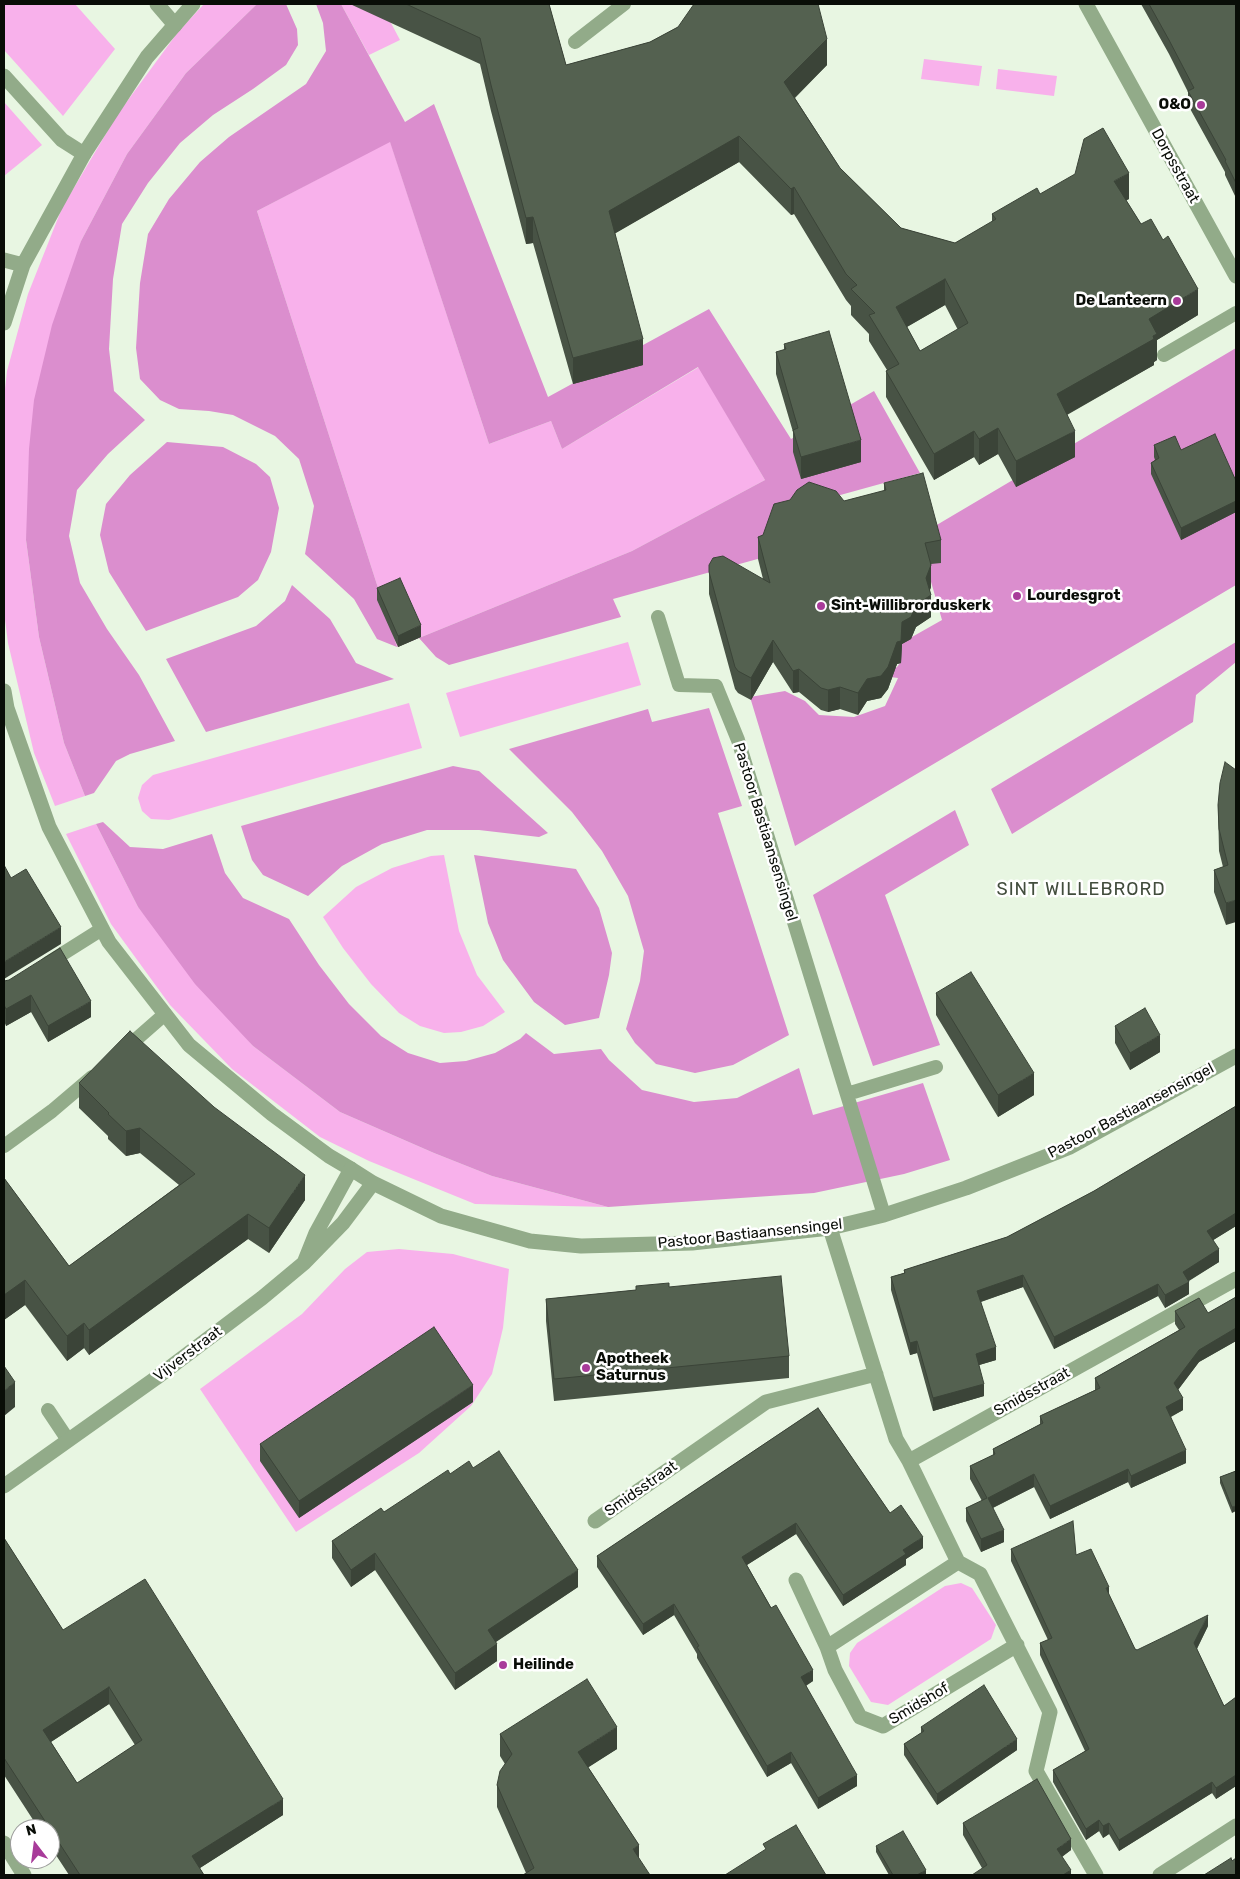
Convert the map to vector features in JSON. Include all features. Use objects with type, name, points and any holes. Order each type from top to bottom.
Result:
[{"type":"street","points":[[157,4],[175,25]]},
{"type":"street","points":[[4,323],[23,265],[84,154],[147,57],[193,4]]},
{"type":"street","name":"Dorpsstraat","points":[[1086,4],[1236,276]]},
{"type":"street","points":[[4,76],[62,140],[84,154]]},
{"type":"street","points":[[4,260],[23,265]]},
{"type":"street","name":"Pastoor Bastiaansensingel","points":[[4,691],[5,708],[49,826],[102,929],[109,942],[189,1045],[272,1114],[329,1156],[373,1183],[441,1216],[530,1241],[581,1246],[692,1243],[830,1228],[884,1215],[966,1188],[1070,1147],[1236,1056]]},
{"type":"street","name":"Vijverstraat","points":[[304,1263],[316,1233],[351,1169]]},
{"type":"street","name":"Vijverstraat","points":[[4,1486],[262,1298],[304,1263],[343,1223],[373,1183]]},
{"type":"street","points":[[830,1228],[896,1439],[910,1461],[958,1562],[980,1574],[1050,1712],[1036,1771],[1096,1875]]},
{"type":"street","name":"Smidsstraat","points":[[910,1461],[1236,1279]]},
{"type":"street","name":"Smidsstraat","points":[[595,1521],[766,1402],[876,1374]]},
{"type":"street","points":[[827,1647],[958,1562]]},
{"type":"street","name":"Smidshof","points":[[796,1580],[827,1647],[835,1670],[860,1717],[884,1726],[1017,1645]]},
{"type":"street","points":[[1160,1875],[1236,1826]]},
{"type":"street","points":[[4,1843],[24,1875]]},
{"type":"lane","points":[[574,42],[624,4]]},
{"type":"lane","points":[[1164,355],[1236,313]]},
{"type":"lane","name":"Pastoor Bastiaansensingel","points":[[658,617],[679,685],[716,686],[738,740],[884,1215]]},
{"type":"lane","points":[[37,970],[102,929]]},
{"type":"lane","points":[[116,1057],[165,1014]]},
{"type":"lane","points":[[847,1094],[936,1067]]},
{"type":"lane","points":[[4,1146],[52,1111],[101,1069]]},
{"type":"lane","points":[[48,1410],[68,1440]]},
{"type":"shaded area","points":[[4,4],[75,4],[115,49],[63,116],[4,50]]},
{"type":"shaded area","points":[[204,4],[257,4],[186,73],[127,154],[81,241],[26,540],[39,637],[64,743],[85,796],[55,806],[34,753],[8,643],[4,612],[4,398],[7,371],[28,294],[62,208],[117,115],[178,32]]},
{"type":"shaded area","points":[[257,4],[286,4],[297,29],[298,45],[286,65],[213,115],[180,143],[148,183],[122,224],[113,279],[109,349],[114,391],[145,420],[108,454],[77,490],[69,536],[80,583],[107,629],[139,675],[175,741],[130,754],[116,761],[94,793],[85,796],[64,743],[39,637],[26,540],[29,449],[34,400],[52,325],[81,241],[127,154],[186,73]]},
{"type":"shaded area","points":[[316,4],[341,4],[405,122],[434,104],[548,397],[709,309],[791,439],[874,391],[920,473],[786,510],[772,555],[613,599],[621,617],[449,665],[436,657],[419,638],[632,551],[765,480],[698,367],[562,449],[551,421],[489,444],[390,142],[257,211],[397,647],[377,639],[354,599],[305,554],[314,506],[299,459],[275,436],[233,415],[179,409],[160,400],[140,379],[136,348],[140,283],[148,234],[169,199],[200,162],[229,137],[306,84],[326,51],[323,23]]},
{"type":"shaded area","points":[[341,4],[381,4],[400,40],[369,55]]},
{"type":"shaded area","points":[[924,59],[982,66],[979,86],[921,79]]},
{"type":"shaded area","points":[[998,69],[1057,76],[1054,96],[996,89]]},
{"type":"shaded area","points":[[4,102],[42,145],[4,176]]},
{"type":"shaded area","points":[[390,141],[489,444],[551,421],[562,449],[699,367],[765,480],[632,551],[397,647],[257,211]]},
{"type":"shaded area","points":[[1236,348],[1236,585],[795,846],[750,697],[785,691],[805,701],[819,715],[854,717],[885,706],[898,678],[883,676],[900,663],[900,656],[896,646],[942,620],[925,561],[935,526]]},
{"type":"shaded area","points":[[167,442],[223,447],[256,464],[270,477],[279,508],[271,552],[258,580],[238,597],[146,631],[109,572],[100,535],[106,504],[130,475]]},
{"type":"shaded area","points":[[292,585],[330,619],[356,663],[394,679],[206,732],[166,659],[256,626],[285,601]]},
{"type":"shaded area","points":[[628,642],[641,685],[460,737],[446,693]]},
{"type":"shaded area","points":[[1236,642],[1236,662],[1196,695],[1193,722],[1012,834],[991,789]]},
{"type":"shaded area","points":[[409,703],[422,748],[169,820],[151,819],[142,811],[138,798],[142,785],[153,775]]},
{"type":"shaded area","points":[[709,708],[742,806],[718,813],[789,1035],[733,1065],[695,1073],[656,1064],[635,1043],[626,1029],[640,981],[644,951],[628,896],[602,851],[572,812],[509,749],[648,709],[652,722]]},
{"type":"shaded area","points":[[453,766],[479,771],[548,833],[539,837],[479,830],[427,830],[382,844],[342,866],[308,896],[263,875],[252,860],[241,826]]},
{"type":"shaded area","points":[[955,810],[969,845],[885,895],[940,1045],[873,1066],[813,895]]},
{"type":"shaded area","points":[[103,822],[130,847],[163,849],[212,834],[225,873],[243,898],[289,919],[319,965],[349,1004],[381,1036],[408,1053],[440,1063],[466,1061],[495,1053],[520,1039],[526,1033],[554,1054],[601,1049],[609,1060],[642,1090],[694,1102],[737,1098],[799,1068],[813,1115],[923,1083],[950,1160],[904,1174],[814,1193],[608,1207],[492,1176],[434,1153],[340,1112],[253,1046],[195,984],[138,907],[96,824]]},
{"type":"shaded area","points":[[96,824],[138,907],[253,1046],[340,1112],[492,1176],[608,1207],[475,1204],[369,1161],[320,1137],[232,1069],[170,1005],[111,924],[66,834]]},
{"type":"shaded area","points":[[444,855],[459,931],[477,975],[505,1012],[483,1026],[461,1032],[444,1033],[420,1026],[399,1013],[371,984],[343,948],[323,917],[356,887],[392,868],[431,856]]},
{"type":"shaded area","points":[[474,855],[576,869],[599,908],[612,953],[599,1018],[565,1025],[534,1002],[503,960],[488,923]]},
{"type":"shaded area","points":[[399,1249],[453,1254],[509,1269],[503,1328],[492,1374],[471,1406],[419,1453],[296,1532],[200,1389],[302,1314],[345,1269],[367,1252]]},
{"type":"shaded area","points":[[961,1583],[972,1588],[996,1625],[991,1639],[888,1705],[871,1702],[849,1666],[850,1653],[857,1643],[945,1586]]},
{"type":"building","points":[[406,4],[549,4],[566,65],[650,42],[678,27],[694,4],[818,4],[827,39],[784,82],[840,168],[901,228],[955,243],[996,219],[992,214],[1037,188],[1040,194],[1075,174],[1084,139],[1103,128],[1129,173],[1114,181],[1141,224],[1151,219],[1163,240],[1168,236],[1198,289],[1149,319],[1157,334],[1153,336],[1154,339],[1057,394],[1075,431],[1016,461],[998,428],[979,439],[974,431],[934,454],[886,371],[899,364],[869,315],[875,313],[851,289],[857,285],[846,274],[794,187],[791,189],[739,136],[609,211],[643,339],[573,358],[533,217],[526,218],[480,38]],"holes":[[[945,279],[968,323],[920,351],[896,307]]]},
{"type":"building","points":[[1149,4],[1236,4],[1236,183],[1226,160],[1188,91],[1194,88]]},
{"type":"building","points":[[829,331],[861,440],[801,457],[793,430],[798,428],[776,352],[786,349],[784,344]]},
{"type":"building","points":[[1215,434],[1236,481],[1236,501],[1181,528],[1151,463],[1159,458],[1154,445],[1175,436],[1181,450]]},
{"type":"building","name":"Sint-Willibrorduskerk","points":[[923,473],[941,540],[925,543],[931,565],[926,578],[931,595],[916,605],[911,617],[902,622],[901,641],[897,642],[888,667],[881,676],[867,679],[858,693],[840,687],[828,690],[821,688],[799,669],[793,671],[773,640],[751,678],[738,671],[735,667],[709,572],[709,565],[713,558],[723,556],[770,583],[758,537],[763,535],[774,504],[790,500],[797,490],[809,482],[836,491],[844,501],[886,490],[884,483]]},
{"type":"building","points":[[400,578],[421,625],[398,636],[377,588]]},
{"type":"building","points":[[1225,762],[1236,770],[1236,900],[1226,903],[1214,870],[1228,865],[1219,829],[1218,805],[1220,783]]},
{"type":"building","points":[[4,865],[11,878],[26,869],[61,927],[4,962]]},
{"type":"building","points":[[60,948],[91,1001],[48,1026],[31,995],[6,1009],[4,1005],[4,981],[9,980]]},
{"type":"building","points":[[971,972],[1034,1073],[998,1095],[936,993]]},
{"type":"building","points":[[1145,1008],[1160,1035],[1130,1053],[1115,1026]]},
{"type":"building","points":[[130,1031],[214,1107],[305,1175],[269,1228],[248,1214],[89,1330],[84,1323],[67,1336],[25,1280],[4,1295],[4,1178],[69,1266],[195,1174],[140,1128],[126,1131],[79,1083]]},
{"type":"building","points":[[1236,1106],[1236,1213],[1207,1231],[1219,1249],[1183,1272],[1189,1282],[1165,1295],[1158,1284],[1054,1337],[1023,1275],[977,1291],[996,1347],[976,1354],[984,1384],[933,1398],[917,1341],[910,1343],[891,1277],[905,1273],[904,1270],[1007,1237],[1094,1191]]},
{"type":"building","points":[[781,1276],[789,1356],[554,1379],[546,1299],[636,1290],[636,1286],[669,1283],[669,1287]]},
{"type":"building","points":[[1236,1297],[1236,1328],[1199,1350],[1174,1383],[1183,1398],[1166,1407],[1186,1450],[1131,1476],[1128,1469],[1050,1506],[1034,1474],[988,1498],[1004,1530],[981,1539],[966,1508],[987,1498],[970,1466],[995,1454],[993,1449],[1043,1423],[1040,1416],[1100,1388],[1095,1378],[1185,1327],[1175,1311],[1199,1298],[1208,1313]]},
{"type":"building","points":[[434,1327],[473,1385],[299,1501],[260,1444]]},
{"type":"building","points":[[4,1366],[15,1382],[4,1391]]},
{"type":"building","points":[[818,1408],[890,1513],[901,1505],[923,1537],[903,1550],[906,1554],[843,1595],[796,1523],[742,1557],[771,1608],[776,1605],[813,1670],[801,1677],[857,1775],[818,1798],[791,1752],[767,1766],[674,1604],[643,1624],[597,1556]]},
{"type":"building","points":[[499,1451],[578,1570],[488,1630],[497,1644],[455,1673],[375,1553],[351,1570],[332,1541],[381,1508],[384,1512],[448,1470],[450,1474],[469,1461],[473,1468]]},
{"type":"building","points":[[1236,1471],[1236,1506],[1232,1507],[1220,1477]]},
{"type":"building","points":[[1073,1521],[1076,1555],[1091,1549],[1109,1587],[1106,1588],[1135,1649],[1137,1650],[1208,1615],[1194,1643],[1224,1706],[1236,1697],[1236,1775],[1216,1788],[1212,1782],[1119,1840],[1109,1823],[1103,1826],[1099,1820],[1086,1829],[1053,1770],[1089,1749],[1040,1643],[1052,1638],[1011,1549]]},
{"type":"building","points":[[4,1538],[63,1630],[145,1579],[283,1799],[192,1856],[204,1875],[80,1875],[60,1844],[60,1819],[44,1819],[4,1758]],"holes":[[[109,1687],[142,1740],[77,1783],[43,1730]]]},
{"type":"building","points":[[587,1679],[617,1727],[578,1752],[639,1845],[633,1849],[650,1875],[523,1875],[534,1868],[497,1785],[500,1771],[512,1754],[500,1734]]},
{"type":"building","points":[[984,1685],[1017,1739],[937,1794],[904,1744],[924,1731],[921,1727]]},
{"type":"building","points":[[1037,1779],[1071,1839],[1057,1849],[1071,1870],[1063,1875],[972,1875],[987,1865],[963,1823]]},
{"type":"building","points":[[796,1825],[826,1875],[725,1875],[766,1849],[763,1844]]},
{"type":"building","points":[[903,1831],[926,1870],[917,1875],[893,1875],[876,1846]]},
{"type":"building","points":[[1231,1858],[1232,1861],[1236,1858],[1236,1875],[1204,1875]]},
{"type":"place","name":"O&O","points":[[1201,105]]},
{"type":"place","name":"De Lanteern","points":[[1177,301]]},
{"type":"place","name":"Lourdesgrot","points":[[1017,596]]},
{"type":"place","name":"Sint-Willibrorduskerk","points":[[821,606]]},
{"type":"place","name":"Apotheek Saturnus","points":[[586,1368]]},
{"type":"place","name":"Heilinde","points":[[503,1665]]},
{"type":"district","name":"SINT WILLEBRORD","points":[[1081,890]]}]
